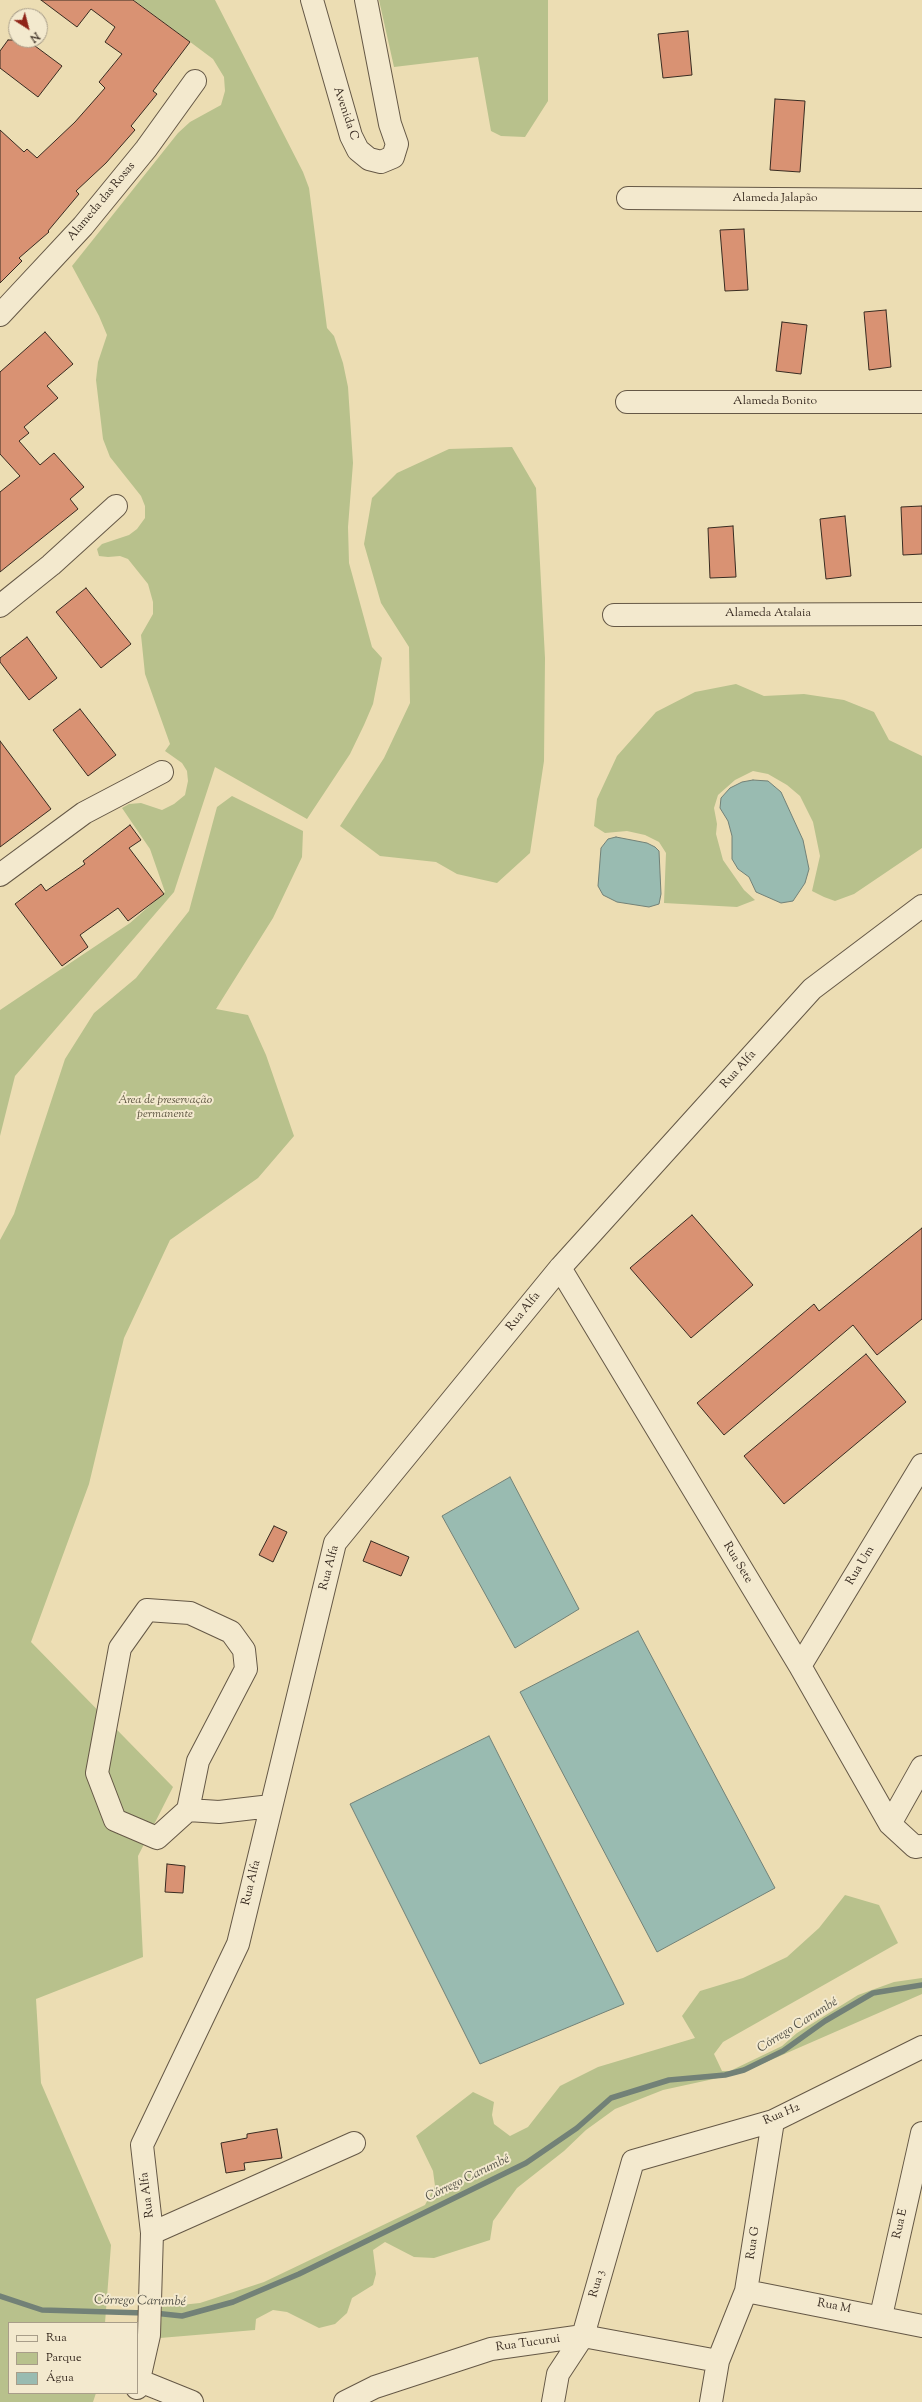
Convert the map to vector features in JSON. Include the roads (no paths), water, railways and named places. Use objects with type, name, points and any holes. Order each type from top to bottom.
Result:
[{"type":"street","name":"Avenida C","points":[[312,0],[351,136],[358,150],[369,159],[381,162],[393,157],[397,144],[390,124],[366,0]]},
{"type":"street","name":"Alameda das Rosas","points":[[0,315],[83,226],[146,149],[195,81]]},
{"type":"street","name":"Alameda Jalapão","points":[[628,198],[922,200]]},
{"type":"street","name":"Alameda Bonito","points":[[627,402],[922,402]]},
{"type":"street","points":[[0,606],[51,565],[116,506]]},
{"type":"street","name":"Alameda Atalaia","points":[[614,615],[922,614]]},
{"type":"street","points":[[0,875],[84,813],[162,772]]},
{"type":"street","name":"Rua Alfa","points":[[138,2383],[149,2335],[152,2233],[142,2145],[238,1944],[336,1543],[560,1268],[812,990],[922,906]]},
{"type":"street","name":"Rua Sete","points":[[560,1268],[800,1666],[890,1824],[915,1847],[922,1846]]},
{"type":"street","name":"Rua Um","points":[[800,1666],[922,1465]]},
{"type":"street","points":[[188,1810],[198,1761],[246,1669],[244,1650],[231,1632],[190,1613],[147,1610],[120,1648],[97,1773],[115,1820],[157,1838],[188,1810],[219,1812],[271,1806]]},
{"type":"street","points":[[890,1824],[922,1767]]},
{"type":"street","name":"Rua H2","points":[[633,2161],[773,2121],[922,2047]]},
{"type":"street","name":"Rua G","points":[[712,2402],[718,2361],[746,2291],[773,2121]]},
{"type":"street","name":"Rua E","points":[[881,2316],[922,2133]]},
{"type":"street","points":[[152,2233],[354,2143]]},
{"type":"street","name":"Rua 3","points":[[553,2402],[558,2374],[583,2336],[633,2161]]},
{"type":"street","name":"Rua M","points":[[746,2291],[881,2316],[922,2326]]},
{"type":"street","name":"Rua Tucurui","points":[[345,2402],[375,2395],[491,2349],[583,2336],[718,2361]]},
{"type":"street","points":[[138,2387],[192,2402]]},
{"type":"water","points":[[753,780],[768,781],[781,792],[803,840],[809,869],[805,883],[793,901],[781,903],[756,892],[749,877],[738,869],[732,859],[732,836],[728,821],[720,808],[721,798],[730,788],[742,782]]},
{"type":"water","points":[[616,837],[647,843],[659,851],[661,894],[659,904],[649,907],[617,902],[603,895],[598,886],[601,848],[608,839]]},
{"type":"water","points":[[510,1477],[579,1609],[515,1648],[442,1516]]},
{"type":"water","points":[[638,1631],[775,1888],[657,1952],[520,1692]]},
{"type":"water","points":[[489,1736],[624,2004],[480,2064],[350,1804]]},
{"type":"waterway","name":"Córrego Carumbé","points":[[154,2313],[182,2316],[233,2302],[299,2274],[526,2163],[577,2128],[611,2098],[669,2080],[725,2075],[744,2070],[783,2051],[825,2021],[873,1993],[922,1985]]},
{"type":"waterway","name":"Córrego Carumbé","points":[[0,2296],[42,2310],[145,2313]]},
{"type":"park label","name":"Área de preservação permanente","points":[[165,1108]]}]
